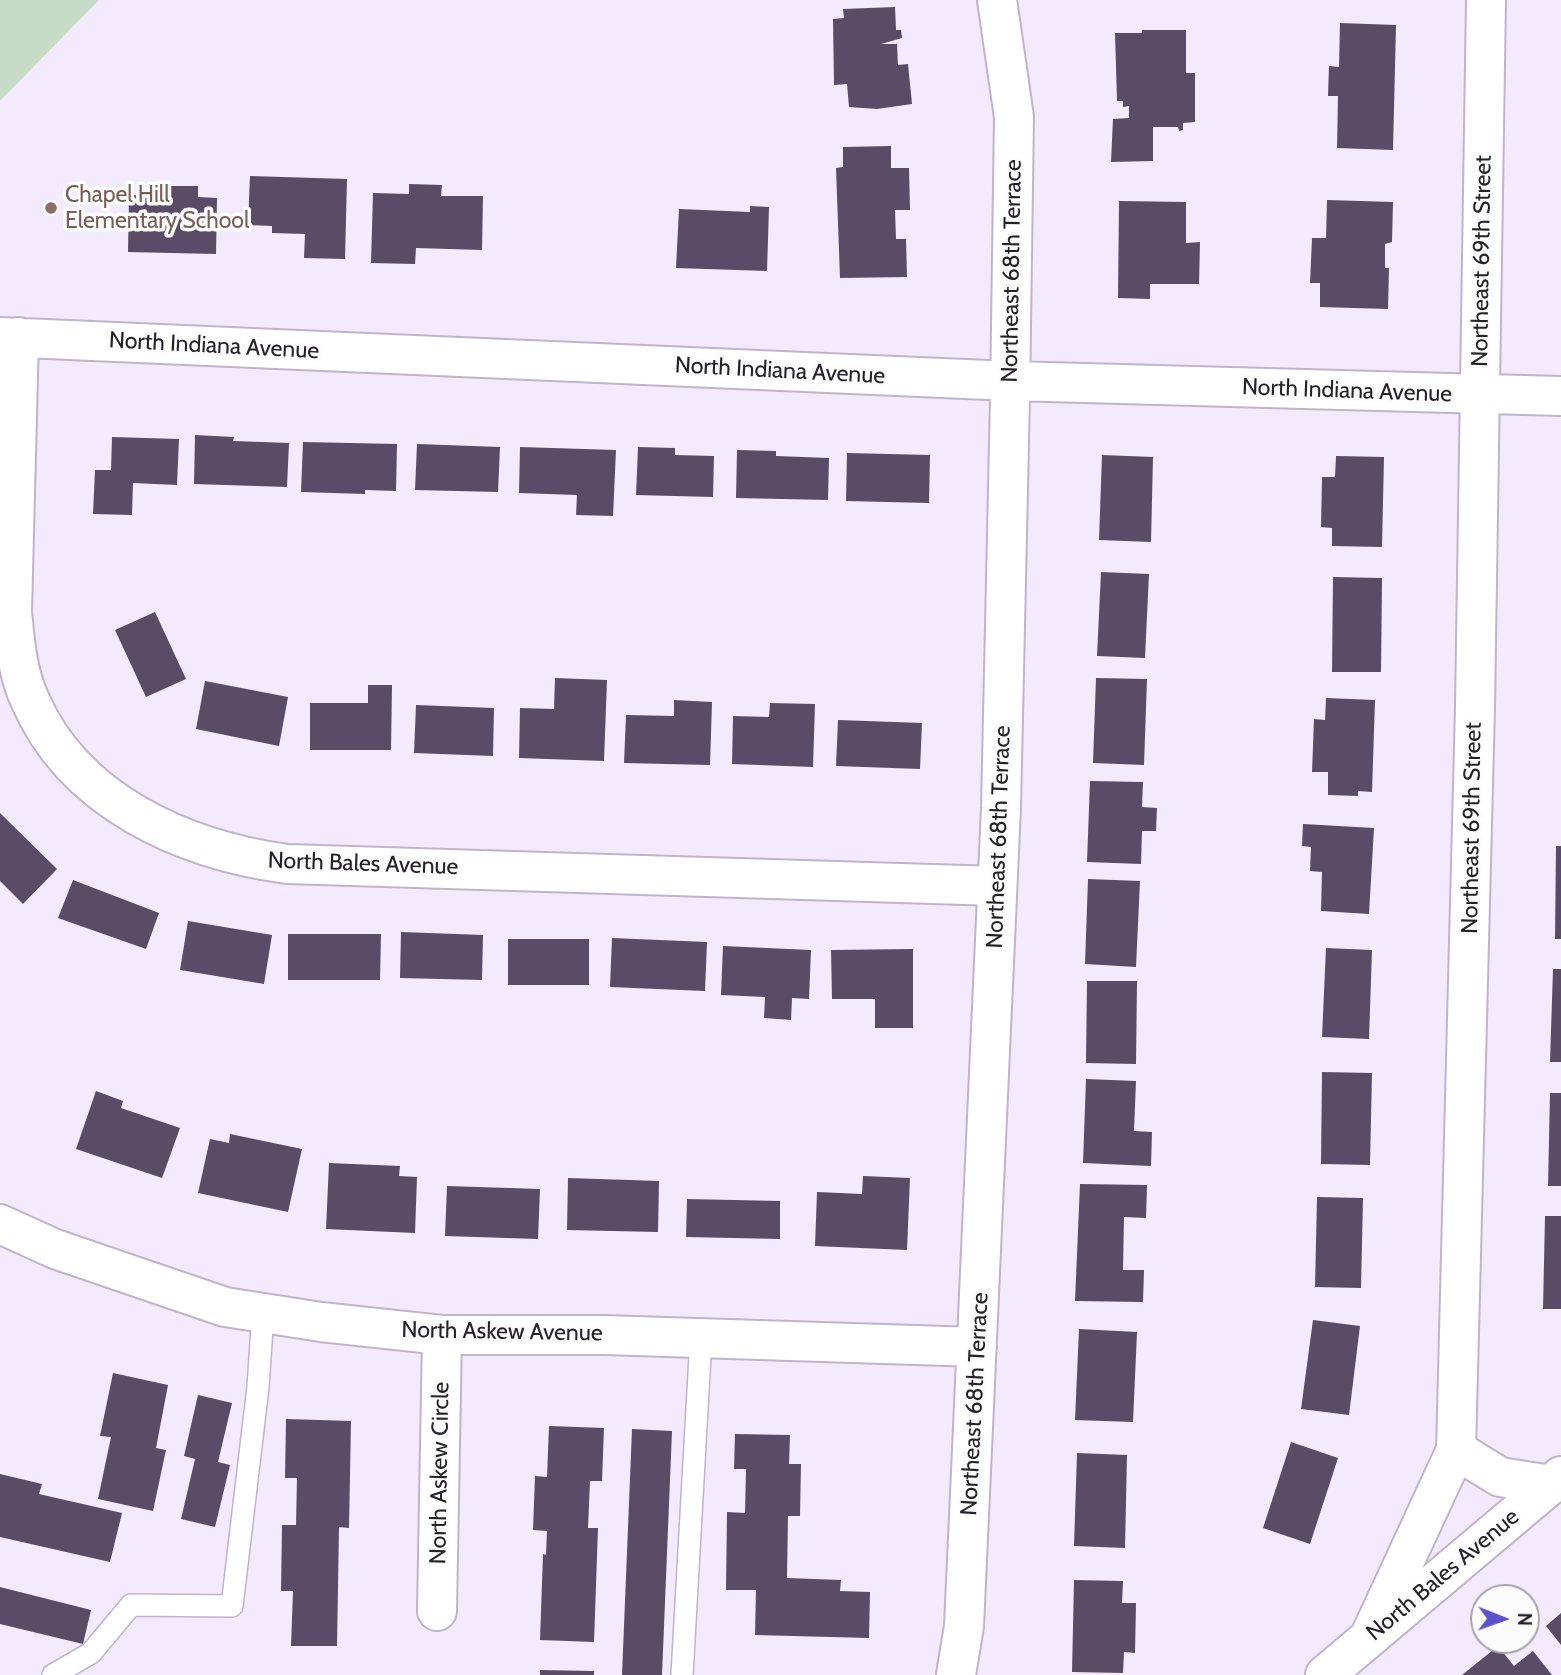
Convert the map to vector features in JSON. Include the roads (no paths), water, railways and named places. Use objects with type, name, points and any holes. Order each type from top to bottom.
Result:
[{"type":"street","name":"Northeast 68th Terrace","points":[[956,1675],[964,1626],[997,886],[1011,381],[1014,117],[997,0]]},
{"type":"street","name":"Northeast 69th Street","points":[[1369,1637],[1456,1450],[1480,395],[1486,0]]},
{"type":"street","name":"North Indiana Avenue","points":[[9,337],[1011,381],[1561,396]]},
{"type":"street","name":"North Bales Avenue","points":[[9,337],[12,612],[16,657],[29,700],[51,739],[80,773],[115,801],[154,826],[197,845],[230,855],[287,864],[997,886]]},
{"type":"street","name":"North Askew Avenue","points":[[0,1224],[55,1249],[168,1290],[225,1307],[263,1313],[442,1335],[701,1338],[977,1347]]},
{"type":"street","name":"North Askew Circle","points":[[437,1611],[442,1335]]},
{"type":"street","points":[[1456,1450],[1500,1477],[1556,1480]]},
{"type":"street","name":"North Bales Avenue","points":[[1327,1674],[1556,1480]]},
{"type":"lane","points":[[53,1675],[91,1653],[131,1605],[232,1606],[258,1387],[263,1313]]},
{"type":"lane","points":[[682,1675],[701,1338]]},
{"type":"place","name":"Chapel Hill Elementary School","points":[[51,208]]}]
